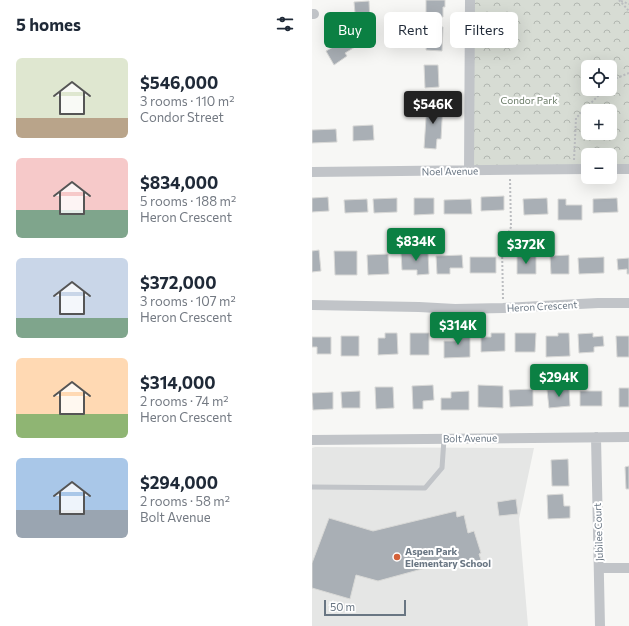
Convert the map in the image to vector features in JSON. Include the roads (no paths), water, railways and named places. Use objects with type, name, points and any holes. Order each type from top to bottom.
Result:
[{"type":"street","points":[[469,171],[470,0]]},
{"type":"street","points":[[617,169],[629,169]]},
{"type":"street","name":"Noel Avenue","points":[[312,172],[581,170]]},
{"type":"street","name":"Heron Crescent","points":[[312,305],[455,309],[629,303]]},
{"type":"street","name":"Jubilee Court","points":[[596,437],[600,626]]},
{"type":"street","name":"Bolt Avenue","points":[[312,440],[629,437]]},
{"type":"street","points":[[599,568],[629,568]]},
{"type":"lane","points":[[312,487],[425,488],[442,468],[444,439]]},
{"type":"place","name":"Aspen Park Elementary School","points":[[397,557]]},
{"type":"park label","name":"Condor Park","points":[[529,100]]}]
